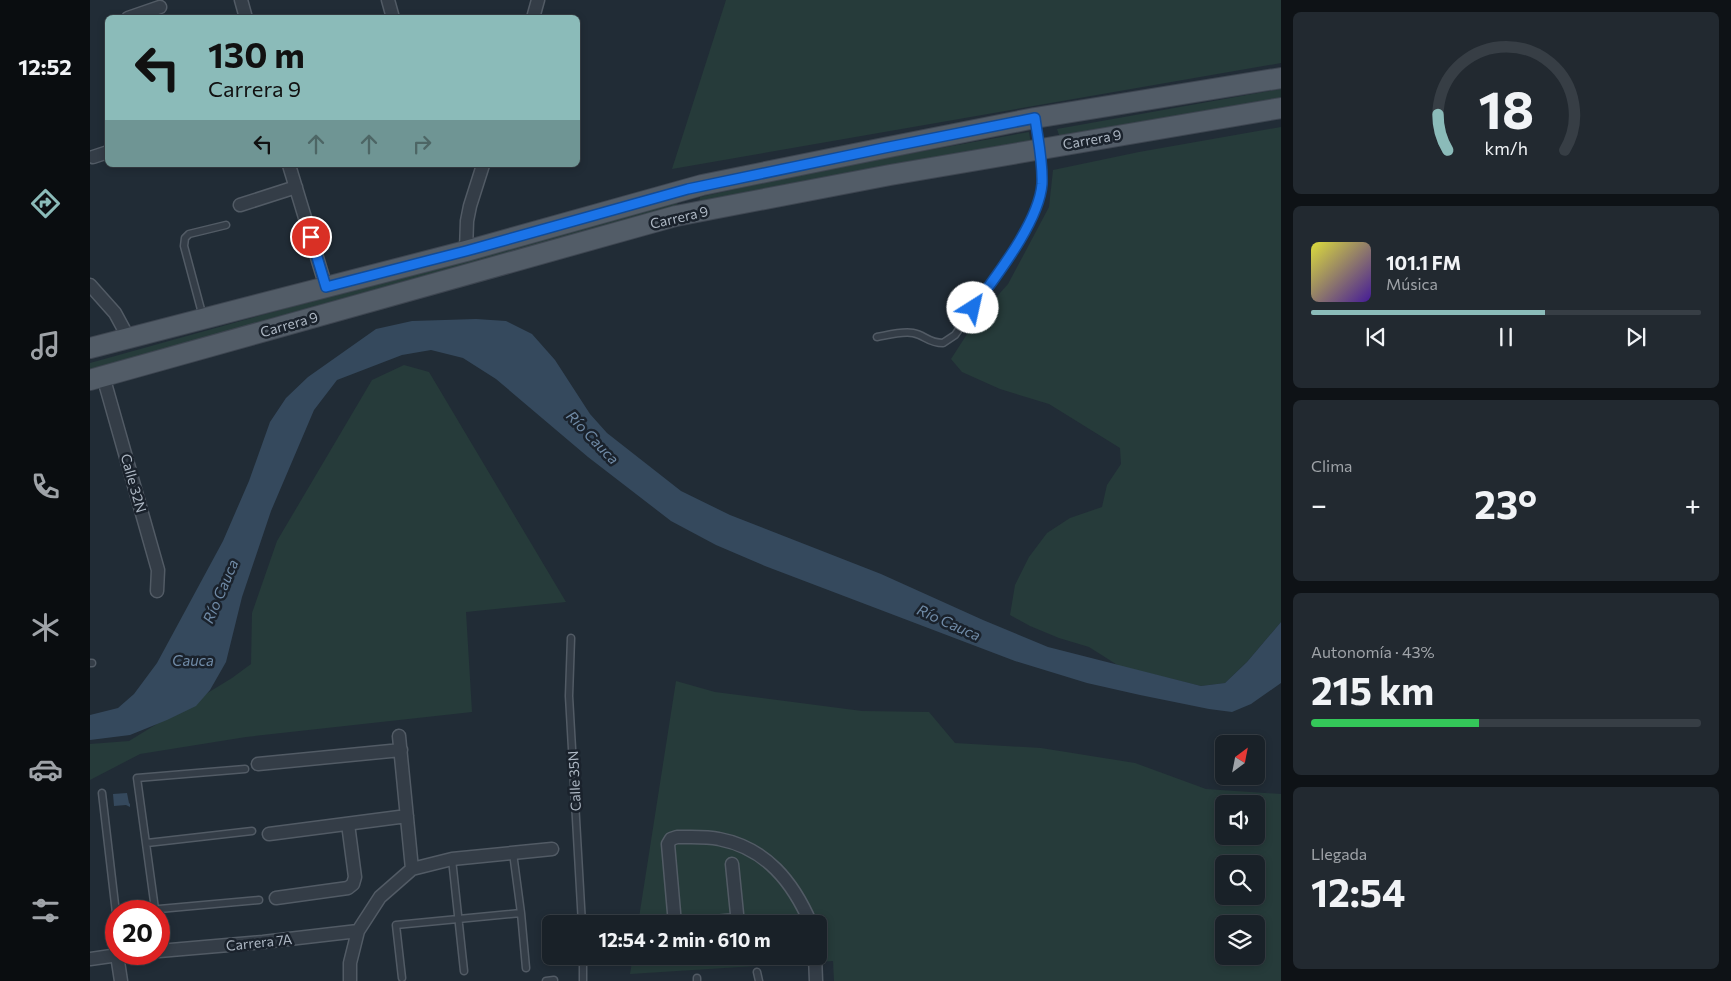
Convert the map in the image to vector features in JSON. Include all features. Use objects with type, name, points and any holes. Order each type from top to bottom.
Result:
[{"type":"main road","name":"Carrera 9","points":[[90,348],[466,251],[688,189],[1035,118],[1281,78]]},
{"type":"main road","name":"Carrera 9","points":[[97,378],[676,216],[1040,148],[1281,108]]},
{"type":"main road","points":[[676,216],[689,201],[691,195],[688,189]]},
{"type":"street","points":[[241,0],[245,15]]},
{"type":"street","points":[[533,15],[538,0]]},
{"type":"street","points":[[392,1],[393,15]]},
{"type":"street","points":[[137,15],[160,7]]},
{"type":"street","points":[[93,157],[105,153]]},
{"type":"street","points":[[290,167],[326,287]]},
{"type":"street","points":[[466,251],[468,214],[483,167]]},
{"type":"street","points":[[240,205],[296,187]]},
{"type":"street","points":[[90,285],[115,313],[128,337]]},
{"type":"street","name":"Calle 32N","points":[[97,378],[158,570],[157,591]]},
{"type":"street","points":[[400,736],[412,869]]},
{"type":"street","points":[[258,764],[401,750]]},
{"type":"street","points":[[269,834],[407,816]]},
{"type":"street","points":[[276,898],[348,888],[353,884],[355,877],[348,824]]},
{"type":"street","points":[[674,915],[668,844],[671,839],[677,837],[717,838],[745,847],[761,855],[786,878],[807,915]]},
{"type":"street","points":[[350,981],[350,963],[358,931],[380,897],[412,869],[452,859],[552,849]]},
{"type":"street","points":[[732,864],[737,915]]},
{"type":"street","name":"Carrera 7A","points":[[170,950],[358,931]]},
{"type":"street","points":[[90,958],[105,956]]},
{"type":"street","points":[[120,965],[121,981]]},
{"type":"street","points":[[815,965],[816,981]]},
{"type":"lane","points":[[877,337],[907,332],[915,333],[928,341],[944,343],[955,335],[1002,266],[1034,213],[1042,184],[1040,148],[1035,118]]},
{"type":"lane","points":[[203,318],[184,246],[185,238],[189,234],[226,225]]},
{"type":"lane","name":"Calle 35N","points":[[571,638],[569,696],[581,915]]},
{"type":"lane","points":[[154,900],[137,778],[245,769]]},
{"type":"lane","points":[[102,792],[114,900]]},
{"type":"lane","points":[[147,843],[252,831]]},
{"type":"lane","points":[[513,853],[526,968]]},
{"type":"lane","points":[[452,859],[464,971]]},
{"type":"lane","points":[[170,908],[259,900]]},
{"type":"lane","points":[[402,978],[396,925],[521,913]]},
{"type":"lane","points":[[582,965],[583,981]]},
{"type":"lane","points":[[757,972],[759,981]]},
{"type":"lane","points":[[546,981],[554,980]]},
{"type":"green space","points":[[726,0],[1281,0],[1281,63],[672,169]]},
{"type":"green space","points":[[1281,89],[1281,100],[1060,138],[1057,129]]},
{"type":"green space","points":[[1281,127],[1281,622],[1247,662],[1225,683],[1201,686],[1119,666],[1089,647],[1059,638],[1010,615],[1015,585],[1029,557],[1047,533],[1070,518],[1102,507],[1107,485],[1121,464],[1120,448],[1049,404],[1000,389],[962,372],[951,359],[969,331],[1008,284],[1049,207],[1053,170],[1139,152]]},
{"type":"green space","points":[[1029,132],[1031,145],[699,205],[700,197],[836,167]]},
{"type":"green space","points":[[681,198],[675,207],[90,371],[90,363]]},
{"type":"green space","points":[[404,365],[429,372],[566,602],[466,612],[472,712],[246,737],[140,754],[90,780],[90,744],[129,741],[232,678],[251,664],[252,613],[277,541],[372,380]]},
{"type":"green space","points":[[676,681],[715,692],[862,711],[929,712],[955,743],[1041,748],[1135,763],[1206,789],[1281,794],[1281,981],[834,981],[833,961],[827,961],[827,915],[639,915]]},
{"type":"green space","points":[[632,965],[771,965],[630,974]]},
{"type":"water","name":"Cauca","points":[[476,319],[506,321],[532,334],[555,360],[590,414],[607,433],[681,491],[730,515],[881,574],[1048,647],[1201,686],[1225,683],[1247,662],[1281,622],[1281,683],[1251,704],[1232,712],[1209,709],[1087,683],[1015,661],[765,566],[716,545],[671,521],[588,457],[496,379],[463,358],[431,350],[402,355],[337,380],[314,410],[271,511],[242,597],[226,662],[210,690],[196,706],[167,720],[130,735],[90,740],[90,715],[118,708],[134,694],[157,663],[223,541],[249,481],[270,422],[286,398],[308,377],[376,329],[412,321]]},
{"type":"water","points":[[127,793],[130,807],[126,805],[114,806],[113,794]]},
{"type":"route","points":[[311,237],[326,287],[466,251],[688,189],[1035,118],[1042,172],[1040,196],[1034,213],[1018,242],[973,308]]},
{"type":"water label","name":"Río Cauca","points":[[593,437]]},
{"type":"water label","name":"Río Cauca","points":[[220,591]]},
{"type":"water label","name":"Río Cauca","points":[[949,622]]}]
